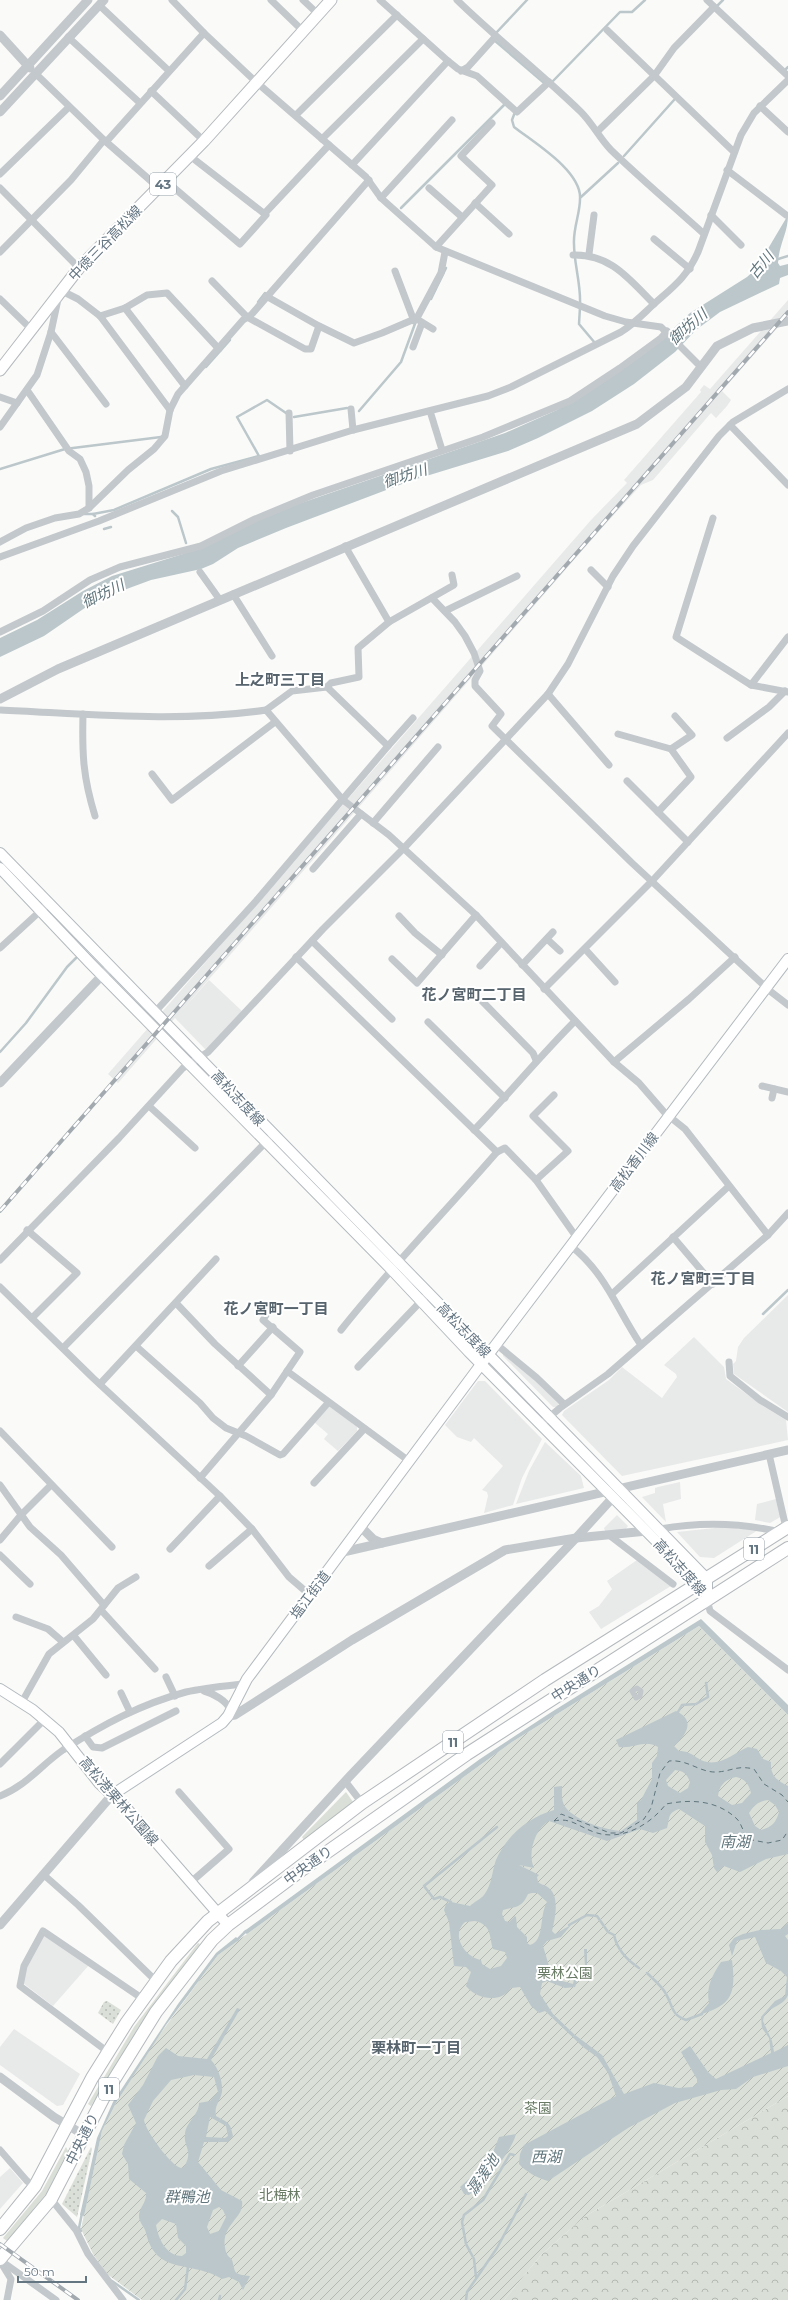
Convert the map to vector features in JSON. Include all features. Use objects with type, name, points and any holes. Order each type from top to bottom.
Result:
[{"type":"highway","name":"中央通り","points":[[0,2229],[35,2186],[108,2052],[143,1999],[196,1933],[218,1913],[362,1803],[532,1689],[785,1529]]},
{"type":"highway","name":"中央通り","points":[[0,2260],[51,2199],[107,2091],[149,2022],[212,1940],[228,1925],[303,1869],[467,1754],[788,1548]]},
{"type":"main road","name":"中徳三谷高松線","points":[[0,370],[60,290],[79,268],[190,156],[332,0]]},
{"type":"main road","name":"高松志度線","points":[[0,853],[201,1059],[270,1138]]},
{"type":"main road","name":"高松志度線","points":[[0,868],[102,975],[190,1064],[270,1138],[395,1265],[425,1297],[481,1365],[610,1495],[702,1582]]},
{"type":"main road","name":"高松香川線","points":[[481,1365],[788,959]]},
{"type":"main road","name":"高松志度線","points":[[425,1297],[488,1355],[660,1529],[702,1582],[707,1599]]},
{"type":"main road","name":"塩江街道","points":[[112,1795],[222,1723],[229,1713],[243,1684],[343,1552],[481,1365]]},
{"type":"main road","name":"高松港栗林公園線","points":[[0,1689],[22,1702],[45,1719],[71,1745],[99,1782],[191,1882],[228,1925]]},
{"type":"street","points":[[0,96],[88,0]]},
{"type":"street","points":[[172,0],[204,33],[257,82],[369,180],[381,198],[436,247],[445,252],[500,272],[591,311],[615,319],[656,325],[668,331],[701,367]]},
{"type":"street","points":[[271,0],[303,31]]},
{"type":"street","points":[[304,0],[318,14]]},
{"type":"street","points":[[380,0],[448,61],[462,71],[477,76],[517,112],[549,82]]},
{"type":"street","points":[[457,0],[495,37],[549,82],[598,131],[610,149],[704,234]]},
{"type":"street","points":[[707,0],[788,76]]},
{"type":"street","points":[[0,112],[68,37],[102,3],[168,70]]},
{"type":"street","points":[[598,131],[654,76],[674,48],[714,7]]},
{"type":"street","points":[[296,115],[396,14]]},
{"type":"street","points":[[607,30],[734,152]]},
{"type":"street","points":[[0,252],[71,180],[168,70],[204,33]]},
{"type":"street","points":[[0,35],[35,73],[105,141],[240,244],[266,213],[329,145]]},
{"type":"street","points":[[68,37],[140,103]]},
{"type":"street","points":[[462,71],[468,67],[495,37]]},
{"type":"street","points":[[322,139],[423,39]]},
{"type":"street","points":[[352,165],[448,61]]},
{"type":"street","points":[[0,557],[222,471],[290,451],[353,430],[488,396],[511,387],[636,322],[654,304],[679,284],[690,269],[712,215],[734,152],[748,122],[760,106],[788,80]]},
{"type":"street","points":[[151,91],[204,141]]},
{"type":"street","points":[[760,106],[788,132]]},
{"type":"street","points":[[0,174],[69,107]]},
{"type":"street","points":[[381,198],[452,120]]},
{"type":"street","points":[[436,247],[492,185],[461,156],[492,123]]},
{"type":"street","points":[[190,156],[266,213]]},
{"type":"street","points":[[727,170],[786,216]]},
{"type":"street","points":[[0,542],[26,528],[55,518],[72,516],[88,508],[161,442],[165,436],[170,410],[185,386],[369,180]]},
{"type":"street","points":[[0,188],[79,268]]},
{"type":"street","points":[[429,188],[462,218]]},
{"type":"street","points":[[475,203],[509,234]]},
{"type":"street","points":[[589,254],[594,214]]},
{"type":"street","points":[[712,215],[741,245]]},
{"type":"street","points":[[654,240],[690,269]]},
{"type":"street","points":[[266,296],[318,326],[354,343],[415,319],[441,273],[445,252]]},
{"type":"street","points":[[573,255],[589,254],[606,260],[654,304]]},
{"type":"street","points":[[395,271],[415,319],[433,329]]},
{"type":"street","points":[[212,281],[247,317],[305,349],[311,349],[318,326]]},
{"type":"street","points":[[0,427],[37,376],[51,332],[60,290],[78,299],[100,316],[170,410]]},
{"type":"street","points":[[100,316],[125,308],[147,295],[167,293],[219,349]]},
{"type":"street","points":[[0,299],[31,329]]},
{"type":"street","points":[[125,308],[185,386]]},
{"type":"street","points":[[0,699],[58,670],[233,594],[637,424],[686,388],[717,346],[735,335],[753,328],[788,321]]},
{"type":"street","points":[[413,347],[422,323]]},
{"type":"street","points":[[0,632],[43,611],[90,580],[120,567],[201,546],[255,519],[313,495],[511,427],[570,401],[631,361],[668,331]]},
{"type":"street","points":[[51,332],[106,404]]},
{"type":"street","points":[[0,1260],[27,1230],[119,1138],[183,1068],[201,1059],[296,957],[404,848],[548,694],[568,664],[608,587],[633,546],[719,436],[730,425],[788,388]]},
{"type":"street","points":[[27,390],[69,451],[80,459],[86,472],[89,486],[88,508]]},
{"type":"street","points":[[0,397],[17,403]]},
{"type":"street","points":[[351,409],[353,430]]},
{"type":"street","points":[[430,411],[442,450]]},
{"type":"street","points":[[289,413],[290,451]]},
{"type":"street","points":[[730,425],[788,485]]},
{"type":"street","points":[[72,516],[73,530]]},
{"type":"street","points":[[714,518],[676,637],[751,685],[786,691]]},
{"type":"street","points":[[345,546],[389,622]]},
{"type":"street","points":[[592,570],[608,587]]},
{"type":"street","points":[[200,572],[220,600]]},
{"type":"street","points":[[0,710],[155,717],[230,715],[266,710],[292,691],[327,687],[331,683],[359,677],[358,648],[389,622],[454,585],[452,575]]},
{"type":"street","points":[[445,611],[517,576]]},
{"type":"street","points":[[233,594],[272,656]]},
{"type":"street","points":[[432,598],[445,611],[465,636],[474,653],[480,671],[475,680],[475,686],[502,714],[492,726],[766,988],[788,1005]]},
{"type":"street","points":[[751,685],[788,637]]},
{"type":"street","points":[[327,687],[388,746]]},
{"type":"street","points":[[727,738],[769,707],[786,691]]},
{"type":"street","points":[[548,694],[610,765]]},
{"type":"street","points":[[266,710],[343,800],[404,848],[476,915],[614,1062],[639,1083],[669,1116],[685,1129],[768,1235]]},
{"type":"street","points":[[83,714],[83,764],[86,786],[95,816]]},
{"type":"street","points":[[671,749],[692,735],[675,716]]},
{"type":"street","points":[[155,1012],[343,800],[413,718]]},
{"type":"street","points":[[152,774],[172,800],[275,722]]},
{"type":"street","points":[[618,734],[671,749],[691,777],[658,812]]},
{"type":"street","points":[[544,989],[653,880],[787,737]]},
{"type":"street","points":[[373,824],[438,747]]},
{"type":"street","points":[[627,782],[688,842]]},
{"type":"street","points":[[313,869],[361,814]]},
{"type":"street","points":[[0,948],[49,903]]},
{"type":"street","points":[[392,959],[417,983],[476,915]]},
{"type":"street","points":[[399,916],[415,933],[442,955]]},
{"type":"street","points":[[522,965],[553,932]]},
{"type":"street","points":[[547,939],[560,951]]},
{"type":"street","points":[[312,941],[392,1020]]},
{"type":"street","points":[[480,966],[501,943]]},
{"type":"street","points":[[585,949],[615,982]]},
{"type":"street","points":[[296,957],[398,1054],[497,1152]]},
{"type":"street","points":[[614,1062],[689,999],[735,957]]},
{"type":"street","points":[[0,1082],[110,967]]},
{"type":"street","points":[[481,1000],[533,1053],[536,1060]]},
{"type":"street","points":[[474,1130],[519,1084],[536,1060],[575,1021]]},
{"type":"street","points":[[428,1022],[505,1098]]},
{"type":"street","points":[[762,1086],[788,1092]]},
{"type":"street","points":[[772,1098],[774,1089]]},
{"type":"street","points":[[536,1180],[568,1151],[533,1116],[554,1095]]},
{"type":"street","points":[[149,1106],[195,1148]]},
{"type":"street","points":[[62,1348],[270,1138]]},
{"type":"street","points":[[340,1330],[395,1265],[497,1152],[505,1148],[536,1180],[574,1242],[612,1294],[641,1345]]},
{"type":"street","points":[[612,1294],[729,1186]]},
{"type":"street","points":[[541,1424],[564,1404],[608,1374],[768,1235],[788,1213]]},
{"type":"street","points":[[27,1230],[77,1273],[32,1318]]},
{"type":"street","points":[[673,1237],[713,1284]]},
{"type":"street","points":[[100,1384],[216,1259]]},
{"type":"street","points":[[0,1287],[62,1348],[220,1496],[252,1530],[289,1577],[310,1595]]},
{"type":"street","points":[[358,1367],[425,1297]]},
{"type":"street","points":[[176,1303],[238,1366],[271,1395]]},
{"type":"street","points":[[200,1478],[271,1395],[300,1352],[273,1327],[263,1320],[271,1307]]},
{"type":"street","points":[[238,1366],[273,1327]]},
{"type":"street","points":[[496,1344],[538,1378],[564,1404]]},
{"type":"street","points":[[136,1346],[200,1403],[213,1418],[238,1434],[246,1436],[280,1455],[283,1454],[328,1403]]},
{"type":"street","points":[[728,1362],[730,1376],[760,1400],[788,1417]]},
{"type":"street","points":[[287,1371],[328,1403],[409,1461]]},
{"type":"street","points":[[314,1483],[364,1429]]},
{"type":"street","points":[[0,1431],[112,1547]]},
{"type":"street","points":[[241,1895],[345,1781],[576,1538],[610,1495],[620,1489],[788,1450]]},
{"type":"street","points":[[660,1529],[724,1524],[785,1529],[769,1454]]},
{"type":"street","points":[[0,1485],[30,1527],[61,1555],[102,1607],[155,1669]]},
{"type":"street","points":[[0,1540],[20,1515],[51,1485]]},
{"type":"street","points":[[343,1552],[511,1512],[610,1495]]},
{"type":"street","points":[[170,1549],[220,1496]]},
{"type":"street","points":[[361,1527],[373,1539],[382,1543]]},
{"type":"street","points":[[209,1566],[252,1530]]},
{"type":"street","points":[[202,1690],[212,1693],[228,1705],[229,1713],[235,1715],[352,1640],[505,1550],[576,1538],[647,1531]]},
{"type":"street","points":[[609,1535],[673,1584]]},
{"type":"street","points":[[0,1555],[30,1584]]},
{"type":"street","points":[[22,1702],[49,1654],[63,1642],[74,1636],[118,1588],[136,1577]]},
{"type":"street","points":[[707,1599],[710,1611],[788,1670]]},
{"type":"street","points":[[16,1617],[48,1629],[63,1642]]},
{"type":"street","points":[[74,1636],[106,1675]]},
{"type":"street","points":[[166,1677],[175,1696]]},
{"type":"street","points":[[0,1796],[19,1788],[46,1763],[71,1745],[102,1725],[130,1712],[175,1696],[202,1690],[243,1684]]},
{"type":"street","points":[[121,1693],[130,1712]]},
{"type":"street","points":[[85,1736],[93,1747],[102,1748],[176,1711]]},
{"type":"street","points":[[0,1764],[45,1719]]},
{"type":"street","points":[[345,1781],[362,1803]]},
{"type":"street","points":[[179,1792],[230,1849],[191,1882]]},
{"type":"street","points":[[0,1925],[112,1795]]},
{"type":"street","points":[[44,1875],[78,1905],[156,1981]]},
{"type":"street","points":[[108,2052],[20,1986],[24,1966],[43,1931],[143,1999]]},
{"type":"street","points":[[0,2077],[67,2126],[84,2135]]},
{"type":"street","points":[[0,2150],[27,2181],[35,2186]]},
{"type":"street","points":[[51,2199],[76,2230],[88,2254],[123,2300]]},
{"type":"street","points":[[0,2260],[11,2279],[7,2300]]},
{"type":"street","points":[[0,2260],[56,2300]]},
{"type":"shaded area","points":[[788,300],[788,316],[722,391],[731,400],[727,406],[716,418],[711,413],[653,480],[641,485],[601,529],[177,1016],[209,980],[242,1011],[206,1050],[175,1018],[118,1083],[108,1074],[591,520],[627,483],[624,480],[701,392],[700,390],[704,385],[710,389]]},
{"type":"shaded area","points":[[788,1295],[788,1412],[734,1374],[733,1364],[736,1361],[738,1347],[744,1338]]},
{"type":"shaded area","points":[[694,1337],[724,1367],[726,1379],[763,1406],[786,1420],[788,1440],[622,1476],[562,1415],[564,1411],[609,1380],[622,1367],[662,1398],[677,1377],[676,1374],[664,1365]]},
{"type":"shaded area","points":[[503,1352],[560,1402],[557,1407],[553,1407],[503,1356]]},
{"type":"shaded area","points":[[478,1381],[485,1381],[542,1439],[522,1478],[513,1505],[484,1513],[488,1496],[487,1492],[482,1490],[503,1466],[474,1438],[471,1442],[457,1437],[445,1425]]},
{"type":"shaded area","points":[[330,1406],[357,1427],[357,1431],[338,1451],[324,1439],[328,1434],[314,1422]]},
{"type":"shaded area","points":[[545,1442],[581,1476],[584,1488],[516,1504],[529,1471]]},
{"type":"shaded area","points":[[680,1482],[681,1499],[663,1504],[666,1522],[642,1497],[655,1493],[655,1488]]},
{"type":"shaded area","points":[[776,1499],[782,1516],[770,1523],[755,1520],[757,1504]]},
{"type":"shaded area","points":[[617,1515],[628,1526],[625,1530],[605,1531],[604,1528]]},
{"type":"shaded area","points":[[724,1527],[758,1530],[714,1558],[700,1557],[677,1532]]},
{"type":"shaded area","points":[[637,1560],[671,1586],[601,1629],[589,1612],[599,1606],[612,1589],[607,1581]]},
{"type":"shaded area","points":[[44,1934],[89,1965],[53,2006],[23,1983],[27,1965]]},
{"type":"shaded area","points":[[14,2029],[80,2074],[63,2105],[57,2106],[0,2065],[0,2047]]},
{"type":"shaded area","points":[[10,2168],[23,2183],[0,2209],[0,2177]]},
{"type":"green space","name":"栗林公園","points":[[699,1626],[788,1715],[788,2096],[584,2217],[541,2255],[504,2300],[142,2300],[107,2274],[93,2254],[81,2229],[102,2131],[116,2103],[155,2041],[218,1955],[512,1742]]},
{"type":"green space","points":[[346,1792],[353,1802],[304,1840],[302,1837]]},
{"type":"green space","points":[[198,1943],[200,1944],[138,2028],[91,2106],[88,2104],[134,2027]]},
{"type":"green space","points":[[107,2001],[121,2010],[113,2024],[98,2013],[104,2002]]},
{"type":"green space","points":[[788,2096],[788,2300],[504,2300],[541,2255],[584,2217]]},
{"type":"green space","points":[[66,2147],[68,2151],[46,2194],[7,2241],[3,2238],[42,2191]]},
{"type":"green space","points":[[91,2147],[92,2149],[77,2217],[62,2204]]},
{"type":"water","points":[[788,215],[787,227],[780,250],[778,263],[780,266],[788,264],[788,275],[780,278],[779,284],[720,312],[696,330],[675,352],[634,384],[592,411],[508,451],[410,481],[286,528],[238,548],[213,564],[201,569],[151,580],[105,597],[92,603],[44,636],[0,657],[0,638],[37,620],[83,591],[112,576],[183,554],[275,512],[505,433],[557,410],[657,344],[690,313],[747,277],[756,269]]},
{"type":"water","points":[[701,1619],[788,1705],[788,1715],[699,1626],[512,1742],[247,1934],[243,1932],[480,1759],[550,1713]]},
{"type":"water","points":[[676,1711],[686,1719],[687,1724],[685,1733],[674,1746],[679,1751],[688,1752],[703,1761],[718,1762],[729,1758],[748,1747],[757,1749],[763,1759],[771,1762],[772,1771],[775,1777],[788,1786],[788,1854],[766,1859],[740,1872],[724,1866],[717,1872],[714,1868],[712,1855],[705,1842],[705,1826],[679,1809],[672,1812],[667,1828],[653,1833],[640,1829],[607,1841],[549,1821],[536,1835],[531,1855],[534,1868],[519,1865],[539,1875],[537,1877],[538,1882],[551,1890],[554,1895],[556,1907],[552,1931],[555,1934],[571,1925],[561,1937],[547,1941],[543,1946],[549,1966],[548,1974],[555,1979],[573,1984],[575,1975],[585,1967],[584,1949],[587,1949],[587,1969],[579,1976],[575,1987],[565,1988],[547,1981],[542,1983],[540,1994],[553,2014],[575,2035],[602,2055],[624,2094],[654,2083],[678,2088],[693,2087],[697,2083],[697,2079],[681,2052],[690,2046],[708,2072],[716,2079],[771,2053],[769,2038],[762,2028],[761,2017],[775,2001],[785,1996],[787,1977],[781,1971],[766,1963],[755,1937],[737,1941],[732,1956],[729,1945],[734,1938],[743,1934],[760,1930],[781,1929],[788,1923],[788,1934],[785,1936],[788,1940],[788,1995],[786,1999],[767,2012],[763,2021],[772,2041],[774,2052],[788,2045],[788,2066],[753,2077],[736,2089],[721,2090],[675,2103],[628,2128],[548,2181],[525,2170],[519,2164],[520,2154],[524,2145],[616,2096],[608,2073],[597,2057],[583,2047],[545,2011],[539,2013],[531,2006],[520,1987],[511,1988],[507,1993],[495,1998],[482,1997],[470,1990],[466,1986],[471,1972],[466,1967],[454,1966],[449,1922],[444,1910],[446,1904],[451,1902],[470,1906],[483,1896],[489,1887],[496,1860],[506,1843],[528,1822],[554,1810],[554,1787],[562,1786],[564,1806],[571,1813],[584,1821],[607,1829],[621,1831],[637,1820],[637,1803],[641,1800],[652,1779],[652,1763],[657,1756],[658,1747],[644,1744],[630,1747],[619,1747],[616,1740]],"holes":[[[675,1770],[685,1773],[690,1782],[688,1788],[680,1793],[668,1786],[666,1780]],[[736,1777],[744,1781],[748,1785],[751,1793],[742,1803],[732,1805],[718,1796],[721,1786],[732,1778]],[[768,1800],[775,1805],[779,1812],[773,1824],[761,1830],[755,1826],[749,1813],[762,1801]],[[537,1893],[547,1902],[543,1914],[540,1933],[535,1943],[530,1945],[527,1943],[527,1937],[517,1927],[516,1917],[515,1916],[509,1922],[505,1921],[502,1914],[503,1910],[518,1906],[528,1894]],[[475,1921],[484,1925],[489,1932],[493,1949],[505,1952],[507,1958],[501,1966],[490,1969],[482,1964],[481,1960],[470,1955],[461,1945],[459,1939],[461,1927],[465,1922]]]},
{"type":"water","points":[[236,1937],[239,1940],[218,1955],[166,2025],[116,2103],[102,2131],[84,2216],[80,2215],[97,2138],[113,2102],[178,2004],[216,1953]]},
{"type":"water","points":[[732,1960],[733,1981],[730,1996],[719,2007],[699,2015],[709,2003],[709,1986],[712,1977],[721,1962]]},
{"type":"water","name":"群鴨池","points":[[237,2008],[240,2009],[211,2060],[218,2071],[222,2088],[221,2095],[216,2106],[216,2116],[228,2123],[233,2136],[228,2142],[204,2142],[198,2162],[221,2190],[242,2201],[240,2213],[228,2229],[225,2243],[226,2253],[232,2260],[236,2272],[250,2276],[243,2290],[239,2282],[229,2277],[222,2279],[211,2273],[176,2265],[158,2256],[151,2247],[139,2218],[139,2213],[146,2193],[129,2179],[128,2164],[122,2154],[124,2145],[136,2123],[128,2105],[143,2085],[158,2056],[166,2048],[178,2056],[207,2059]],"holes":[[[194,2075],[214,2077],[218,2092],[210,2101],[199,2103],[197,2111],[186,2130],[185,2138],[188,2157],[184,2167],[181,2168],[165,2155],[145,2125],[144,2120],[153,2101],[171,2080]],[[210,2117],[226,2126],[228,2136],[225,2138],[206,2137]],[[219,2207],[223,2210],[226,2217],[219,2231],[210,2234],[207,2227],[213,2210]],[[162,2219],[176,2224],[178,2238],[186,2246],[186,2253],[182,2256],[176,2255],[167,2250],[161,2241],[156,2225]]]},
{"type":"water","points":[[516,2134],[509,2150],[497,2167],[469,2195],[464,2194],[460,2187],[490,2160],[499,2137]]},
{"type":"waterway","points":[[496,33],[527,0]]},
{"type":"waterway","points":[[553,81],[620,12],[632,12],[645,0]]},
{"type":"waterway","points":[[717,6],[723,0]]},
{"type":"waterway","points":[[494,40],[543,82]]},
{"type":"waterway","points":[[624,156],[674,100]]},
{"type":"waterway","points":[[401,208],[505,104]]},
{"type":"waterway","points":[[515,112],[512,120],[514,127],[555,158],[565,168],[579,188],[580,205],[574,244],[580,304]]},
{"type":"waterway","points":[[581,197],[618,163]]},
{"type":"waterway","name":"古川","points":[[775,260],[788,256]]},
{"type":"waterway","points":[[431,299],[446,268]]},
{"type":"waterway","points":[[258,302],[265,293]]},
{"type":"waterway","points":[[580,307],[579,324],[595,343]]},
{"type":"waterway","points":[[359,411],[401,362],[416,321]]},
{"type":"waterway","points":[[206,367],[230,340]]},
{"type":"waterway","points":[[95,516],[93,514],[114,510],[211,469],[259,456],[237,417],[267,400],[286,413]]},
{"type":"waterway","points":[[294,417],[347,408]]},
{"type":"waterway","points":[[0,469],[65,449],[161,437]]},
{"type":"waterway","points":[[172,511],[178,517],[186,543]]},
{"type":"waterway","points":[[84,514],[93,514]]},
{"type":"waterway","points":[[104,529],[111,527]]},
{"type":"waterway","points":[[0,1052],[26,1023],[67,967],[76,958]]},
{"type":"waterway","points":[[763,1314],[788,1290]]},
{"type":"waterway","points":[[678,1712],[682,1705],[696,1704],[708,1697],[706,1683]]},
{"type":"waterway","points":[[451,1902],[440,1897],[434,1899],[424,1886],[497,1827]]},
{"type":"waterway","points":[[569,1925],[587,1915],[597,1916],[608,1932],[614,1935],[617,1945],[623,1954],[630,1962],[639,1968]]},
{"type":"waterway","points":[[237,1940],[246,1931]]},
{"type":"waterway","points":[[647,1973],[660,1985],[673,2010],[678,2016],[686,2020],[702,2014]]},
{"type":"waterway","name":"潺湲池","points":[[476,2277],[474,2259],[466,2244],[462,2222],[464,2215],[483,2200],[510,2154],[514,2155]]},
{"type":"waterway","points":[[466,2300],[467,2292],[497,2248],[526,2194]]},
{"type":"waterway","points":[[81,2231],[79,2228],[82,2213]]},
{"type":"waterway","points":[[176,2300],[185,2289],[188,2267]]},
{"type":"waterway","points":[[112,2281],[139,2300]]},
{"type":"waterway","points":[[219,2300],[220,2296]]},
{"type":"ferry route","points":[[554,1821],[561,1814],[610,1833],[621,1833],[644,1819],[651,1808],[660,1773],[669,1761],[682,1762],[711,1772],[743,1768],[754,1769],[764,1784],[782,1795],[788,1802]]},
{"type":"ferry route","points":[[554,1821],[570,1821],[594,1832],[604,1835],[614,1835],[634,1830],[643,1825],[652,1819],[666,1804],[675,1802],[703,1802],[721,1808],[737,1819],[747,1839],[768,1843],[782,1840],[788,1831]]},
{"type":"railway","points":[[0,1211],[788,312]]},
{"type":"railway","points":[[0,2244],[78,2300]]},
{"type":"district","name":"上之町三丁目","points":[[280,680]]},
{"type":"district","name":"花ノ宮町二丁目","points":[[474,995]]},
{"type":"district","name":"花ノ宮町三丁目","points":[[703,1279]]},
{"type":"district","name":"花ノ宮町一丁目","points":[[276,1309]]},
{"type":"district","name":"栗林町一丁目","points":[[416,2048]]},
{"type":"water label","name":"御坊川","points":[[688,327]]},
{"type":"water label","name":"御坊川","points":[[405,476]]},
{"type":"water label","name":"御坊川","points":[[103,594]]},
{"type":"water label","name":"南湖","points":[[735,1842]]},
{"type":"water label","name":"西湖","points":[[546,2157]]},
{"type":"park label","name":"茶園","points":[[538,2108]]},
{"type":"park label","name":"北梅林","points":[[280,2195]]}]
